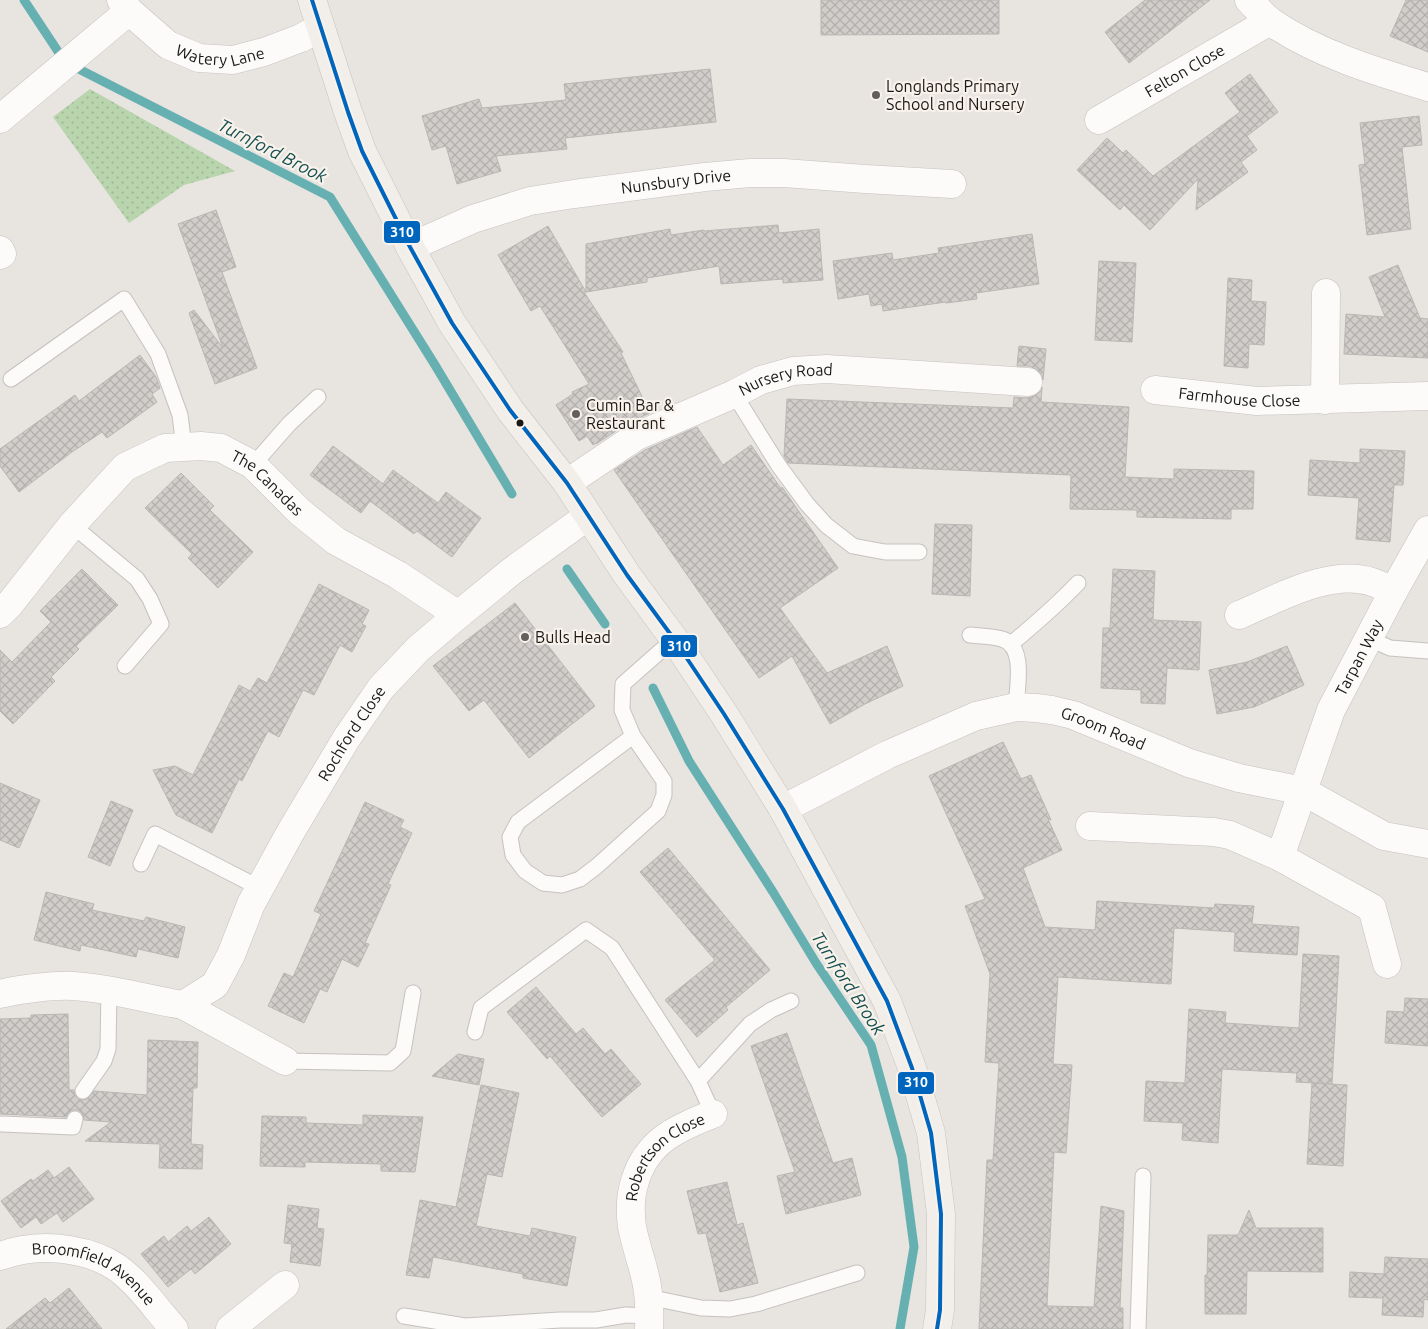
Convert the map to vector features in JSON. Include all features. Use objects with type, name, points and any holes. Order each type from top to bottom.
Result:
[{"type":"main road","points":[[312,0],[362,151],[410,247],[452,323],[510,410],[567,483],[627,575],[674,639],[724,714],[783,809],[887,1001],[912,1068],[931,1133],[941,1214],[940,1310],[937,1329]]},
{"type":"street","points":[[1249,0],[1270,21],[1313,46],[1343,59],[1428,87]]},
{"type":"street","name":"Watery Lane","points":[[0,119],[84,50],[126,6],[168,45],[199,58],[234,60],[264,52],[301,38],[320,28]]},
{"type":"street","name":"Felton Close","points":[[1099,120],[1270,21]]},
{"type":"street","name":"Nunsbury Drive","points":[[410,247],[473,219],[530,202],[574,194],[705,177],[750,173],[784,173],[952,184]]},
{"type":"street","points":[[0,250],[2,254],[0,255]]},
{"type":"street","name":"Farmhouse Close","points":[[1325,400],[1326,294]]},
{"type":"street","name":"Nursery Road","points":[[567,483],[637,436],[734,394],[760,380],[793,371],[827,369],[1028,382]]},
{"type":"street","name":"Farmhouse Close","points":[[1154,390],[1257,401],[1428,396]]},
{"type":"street","name":"The Canadas","points":[[0,614],[72,525],[125,467],[165,448],[201,446],[222,448],[253,465],[300,512],[336,541],[398,575],[458,615]]},
{"type":"street","name":"Rochford Close","points":[[183,1005],[215,984],[231,956],[251,904],[260,888],[346,738],[382,688],[418,649],[458,615],[512,571],[588,516]]},
{"type":"street","name":"Tarpan Way","points":[[1280,857],[1331,710],[1368,638],[1428,530]]},
{"type":"street","points":[[1239,615],[1318,582],[1339,578],[1372,582],[1393,592]]},
{"type":"street","name":"Groom Road","points":[[783,809],[887,756],[976,716],[1016,707],[1052,710],[1073,715],[1189,763],[1239,778],[1303,791],[1384,836],[1428,844]]},
{"type":"street","points":[[1090,826],[1214,832],[1230,835],[1280,857],[1372,908],[1387,964]]},
{"type":"street","points":[[0,994],[72,986],[108,990],[183,1005],[285,1061]]},
{"type":"street","name":"Robertson Close","points":[[649,1314],[645,1274],[636,1244],[631,1213],[632,1188],[638,1169],[654,1146],[670,1134],[690,1123],[713,1114]]},
{"type":"street","name":"Broomfield Avenue","points":[[0,1256],[22,1250],[45,1248],[96,1256],[116,1267],[132,1280],[174,1329]]},
{"type":"street","points":[[230,1329],[285,1285]]},
{"type":"lane","points":[[11,379],[124,299],[158,354],[180,415],[184,447]]},
{"type":"lane","points":[[734,394],[779,466],[826,526],[853,546],[884,552],[919,552]]},
{"type":"lane","points":[[253,465],[289,424],[318,397]]},
{"type":"lane","points":[[72,525],[137,579],[150,599],[161,624],[125,666]]},
{"type":"lane","points":[[1011,644],[1040,620],[1078,583]]},
{"type":"lane","points":[[970,635],[1002,639],[1011,644],[1017,653],[1016,707]]},
{"type":"lane","points":[[1368,638],[1390,648],[1428,652]]},
{"type":"lane","points":[[633,736],[518,822],[510,837],[513,855],[525,871],[543,883],[562,885],[580,879],[658,812],[664,794],[664,781],[633,736],[622,710],[623,684],[674,639]]},
{"type":"lane","points":[[142,864],[155,834],[260,888]]},
{"type":"lane","points":[[475,1032],[481,1008],[586,930],[612,948],[698,1080],[713,1114]]},
{"type":"lane","points":[[83,1091],[104,1061],[108,1049],[108,990]]},
{"type":"lane","points":[[285,1061],[390,1063],[403,1051],[413,994]]},
{"type":"lane","points":[[698,1080],[750,1024],[771,1010],[791,1001]]},
{"type":"lane","points":[[2,1124],[73,1127],[75,1119]]},
{"type":"lane","points":[[1138,1329],[1143,1176]]},
{"type":"lane","points":[[404,1316],[465,1326],[560,1320],[596,1320],[626,1315],[701,1308],[730,1309],[756,1304],[857,1273]]},
{"type":"green space","points":[[90,89],[235,171],[184,185],[129,223],[53,117]]},
{"type":"building","points":[[821,0],[999,0],[999,34],[821,35]]},
{"type":"building","points":[[1145,0],[1210,0],[1129,63],[1105,32]]},
{"type":"building","points":[[1406,0],[1428,0],[1428,52],[1390,36]]},
{"type":"building","points":[[710,69],[716,122],[565,138],[567,149],[496,156],[501,171],[457,184],[446,146],[432,150],[422,116],[479,99],[482,108],[566,100],[564,84]]},
{"type":"building","points":[[1250,74],[1278,112],[1247,136],[1257,150],[1241,162],[1248,172],[1196,210],[1198,179],[1150,230],[1124,205],[1120,210],[1077,170],[1107,138],[1123,153],[1126,150],[1153,176],[1240,112],[1225,93]]},
{"type":"building","points":[[1419,116],[1422,145],[1402,147],[1411,229],[1367,235],[1359,165],[1365,164],[1360,123]]},
{"type":"building","points":[[216,210],[236,267],[222,272],[257,368],[215,384],[189,313],[194,310],[223,348],[178,224]]},
{"type":"building","points":[[778,225],[779,233],[819,229],[823,280],[783,283],[783,279],[721,284],[719,266],[647,278],[647,282],[586,292],[586,244],[670,229],[671,235],[704,230]]},
{"type":"building","points":[[548,226],[586,292],[584,292],[623,352],[621,353],[650,413],[628,423],[593,445],[587,436],[579,441],[556,405],[573,394],[572,392],[589,384],[540,306],[531,311],[498,255]]},
{"type":"building","points":[[1032,234],[1039,284],[976,293],[977,299],[883,311],[882,304],[871,306],[869,294],[838,299],[833,261],[892,253],[893,260],[939,253],[938,248]]},
{"type":"building","points":[[1099,261],[1136,263],[1132,342],[1095,340]]},
{"type":"building","points":[[1398,265],[1420,318],[1428,319],[1428,358],[1344,354],[1346,314],[1385,317],[1369,277]]},
{"type":"building","points":[[1228,278],[1252,280],[1251,301],[1266,302],[1264,345],[1249,344],[1248,368],[1224,366]]},
{"type":"building","points":[[1019,346],[1046,349],[1043,380],[1042,375],[1036,369],[1029,366],[1017,366]]},
{"type":"building","points":[[140,355],[156,377],[160,388],[152,394],[157,402],[107,438],[102,432],[19,492],[0,466],[0,449],[75,395],[79,401]]},
{"type":"building","points":[[1042,387],[1041,402],[1129,407],[1125,477],[1174,479],[1174,469],[1254,471],[1253,509],[1231,509],[1231,519],[1137,517],[1137,510],[1070,509],[1071,475],[788,463],[784,456],[787,399],[1013,408],[1014,397],[1027,398],[1034,396],[1041,391]]},
{"type":"building","points":[[697,427],[723,465],[751,445],[838,568],[780,608],[827,673],[887,646],[903,686],[865,704],[830,724],[792,656],[759,678],[614,470],[645,450]]},
{"type":"building","points":[[333,446],[383,484],[393,470],[438,503],[446,492],[481,518],[452,557],[417,531],[414,534],[370,501],[361,513],[310,475]]},
{"type":"building","points":[[1360,449],[1405,451],[1403,485],[1394,485],[1390,542],[1356,539],[1359,498],[1308,495],[1310,460],[1360,463]]},
{"type":"building","points":[[181,473],[214,506],[210,510],[253,552],[218,588],[188,558],[192,554],[145,508]]},
{"type":"building","points":[[935,524],[972,525],[970,596],[932,594]]},
{"type":"building","points":[[82,569],[118,605],[76,646],[79,649],[51,677],[55,681],[13,724],[0,711],[0,650],[12,662],[51,622],[40,611]]},
{"type":"building","points":[[1113,569],[1155,571],[1153,620],[1201,622],[1199,670],[1167,668],[1165,704],[1141,703],[1141,690],[1101,688],[1103,628],[1110,628]]},
{"type":"building","points":[[319,584],[369,610],[362,624],[366,626],[352,652],[340,645],[314,695],[303,690],[279,737],[268,731],[242,781],[239,779],[212,833],[176,815],[153,770],[175,766],[193,775],[239,685],[250,691],[258,678],[267,683]]},
{"type":"building","points":[[515,603],[595,706],[529,758],[484,700],[469,711],[433,666]]},
{"type":"building","points":[[1287,646],[1304,685],[1254,707],[1217,714],[1209,670],[1247,662]]},
{"type":"building","points":[[1003,742],[1021,779],[1031,775],[1062,850],[1023,868],[1045,927],[1095,930],[1097,901],[1214,908],[1215,904],[1254,906],[1252,924],[1299,927],[1297,955],[1234,951],[1235,932],[1174,928],[1171,984],[1058,977],[1053,1064],[1072,1065],[1066,1153],[1054,1152],[1047,1306],[1094,1307],[1101,1206],[1124,1211],[1120,1308],[1123,1308],[1123,1329],[979,1329],[987,1160],[993,1160],[999,1063],[985,1062],[990,974],[965,906],[985,899],[929,776]]},
{"type":"building","points":[[0,783],[40,800],[19,848],[0,840]]},
{"type":"building","points":[[111,801],[133,810],[110,866],[88,857]]},
{"type":"building","points":[[365,802],[404,820],[400,827],[412,833],[388,884],[391,885],[365,943],[369,944],[358,967],[342,959],[327,992],[320,989],[304,1023],[268,1006],[284,973],[293,977],[321,914],[314,911]]},
{"type":"building","points":[[668,848],[770,970],[726,1007],[728,1010],[697,1037],[665,1000],[715,960],[640,872]]},
{"type":"building","points":[[46,892],[94,904],[92,910],[144,921],[146,917],[185,927],[178,958],[138,949],[136,957],[81,945],[80,951],[34,940]]},
{"type":"building","points":[[1303,954],[1339,956],[1332,1084],[1296,1082],[1297,1073],[1222,1069],[1218,1143],[1182,1140],[1183,1123],[1144,1121],[1146,1081],[1185,1083],[1189,1009],[1226,1012],[1225,1023],[1299,1028]]},
{"type":"building","points":[[536,987],[576,1034],[583,1028],[605,1054],[611,1049],[641,1084],[602,1117],[550,1056],[547,1059],[507,1012]]},
{"type":"building","points":[[1405,998],[1428,999],[1428,1046],[1385,1043],[1387,1011],[1404,1012]]},
{"type":"building","points":[[68,1014],[69,1090],[74,1090],[78,1099],[82,1100],[87,1099],[94,1091],[147,1095],[148,1040],[198,1042],[197,1088],[193,1088],[191,1144],[203,1145],[202,1169],[159,1168],[160,1144],[85,1141],[111,1122],[84,1120],[82,1113],[78,1110],[69,1112],[66,1117],[0,1114],[0,1019],[31,1018],[31,1015]]},
{"type":"building","points":[[787,1033],[833,1163],[852,1158],[861,1195],[786,1214],[777,1176],[795,1172],[751,1046]]},
{"type":"building","points":[[458,1054],[484,1059],[479,1085],[432,1076]]},
{"type":"building","points":[[1312,1083],[1347,1085],[1343,1166],[1307,1164]]},
{"type":"building","points":[[481,1085],[519,1093],[502,1177],[487,1174],[476,1226],[530,1236],[532,1228],[576,1237],[567,1286],[523,1278],[523,1274],[433,1257],[429,1278],[406,1275],[420,1200],[456,1207]]},
{"type":"building","points":[[363,1115],[423,1117],[415,1172],[381,1171],[381,1164],[305,1162],[305,1167],[260,1166],[262,1116],[306,1117],[306,1123],[363,1125]]},
{"type":"building","points":[[69,1167],[94,1199],[63,1222],[57,1213],[41,1224],[36,1217],[21,1228],[1,1201],[31,1179],[33,1181],[48,1170],[54,1178]]},
{"type":"building","points":[[727,1182],[737,1225],[743,1223],[758,1283],[720,1292],[706,1233],[698,1234],[687,1191]]},
{"type":"building","points":[[288,1205],[319,1209],[317,1228],[324,1229],[320,1266],[290,1262],[292,1244],[284,1243]]},
{"type":"building","points":[[1249,1210],[1256,1228],[1323,1228],[1323,1272],[1247,1271],[1246,1314],[1205,1314],[1208,1235],[1238,1235]]},
{"type":"building","points":[[209,1217],[231,1244],[195,1274],[191,1269],[168,1287],[141,1254],[164,1236],[168,1242],[187,1226],[191,1231]]},
{"type":"building","points":[[1385,1257],[1428,1259],[1428,1300],[1424,1299],[1423,1317],[1382,1315],[1383,1298],[1349,1297],[1350,1272],[1384,1274]]},
{"type":"building","points":[[69,1288],[102,1329],[6,1329],[45,1298],[50,1303]]},
{"type":"waterway","name":"Turnford Brook","points":[[24,0],[65,62],[330,197],[435,365],[512,494]]},
{"type":"waterway","name":"Turnford Brook","points":[[567,569],[605,624]]},
{"type":"waterway","name":"Turnford Brook","points":[[653,688],[689,761],[816,963],[871,1045],[902,1157],[914,1247],[900,1329]]},
{"type":"transit line","name":"310","points":[[312,0],[362,151],[410,247],[452,323],[510,410],[567,483],[627,575],[674,639],[724,714],[783,809],[887,1001],[912,1068],[931,1133],[941,1214],[940,1310],[937,1329]]},
{"type":"place","name":"Longlands Primary School and Nursery","points":[[876,95]]},
{"type":"place","name":"Cumin Bar & Restaurant","points":[[576,414]]},
{"type":"place","name":"Bulls Head","points":[[525,637]]}]
